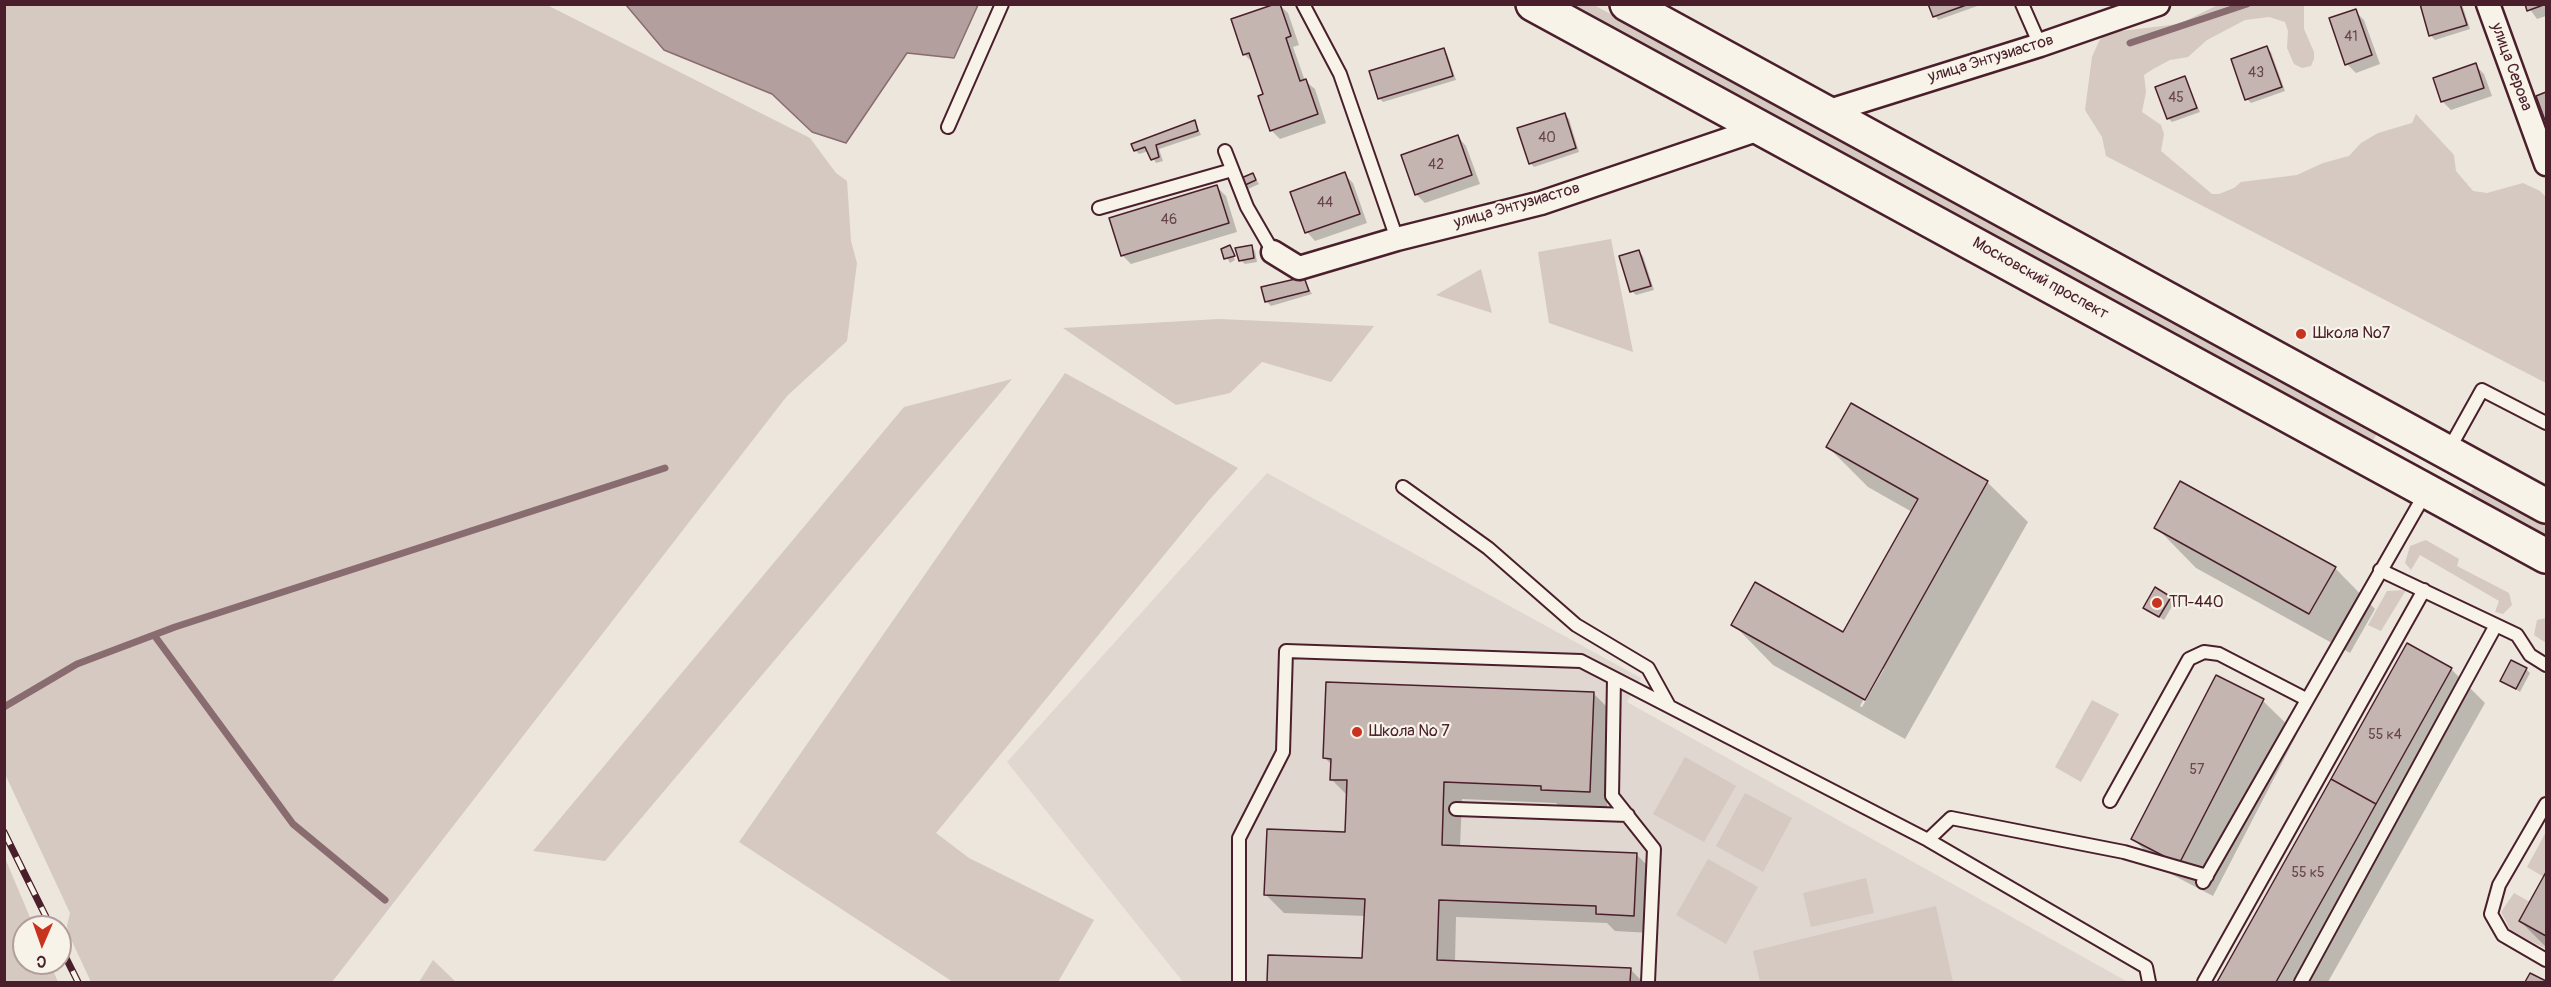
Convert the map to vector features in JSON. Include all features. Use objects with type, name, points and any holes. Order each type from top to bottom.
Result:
[{"type":"main road","name":"Московский проспект","points":[[1533,4],[2547,556]]},
{"type":"main road","points":[[1627,4],[1823,113],[2547,506]]},
{"type":"main road","points":[[2427,491],[2447,452]]},
{"type":"street","name":"улица Энтузиастов","points":[[1823,113],[2040,45],[2158,4]]},
{"type":"street","name":"улица Серова","points":[[2488,4],[2547,164]]},
{"type":"street","name":"улица Энтузиастов","points":[[1273,252],[1299,268],[1397,239],[1541,203],[1762,128]]},
{"type":"lane","points":[[948,127],[1002,4]]},
{"type":"lane","points":[[1303,4],[1340,74],[1397,239]]},
{"type":"lane","points":[[2022,4],[2040,45]]},
{"type":"lane","points":[[1225,151],[1247,207],[1273,252]]},
{"type":"lane","points":[[1099,208],[1232,170]]},
{"type":"lane","points":[[2447,452],[2482,390],[2547,423]]},
{"type":"lane","points":[[1403,487],[1488,548],[1576,625],[1648,668],[1669,706]]},
{"type":"lane","points":[[1928,840],[1951,818],[2124,852],[2205,879],[2427,491]]},
{"type":"lane","points":[[2380,570],[2517,635],[2530,655],[2547,665]]},
{"type":"lane","points":[[2204,982],[2424,590]]},
{"type":"lane","points":[[2301,982],[2496,625]]},
{"type":"lane","points":[[1239,982],[1239,838],[1283,752],[1286,651],[1581,661],[1928,840],[2146,967],[2149,982]]},
{"type":"lane","points":[[2110,801],[2189,659],[2204,652],[2219,654],[2306,699]]},
{"type":"lane","points":[[1614,678],[1612,796],[1654,849],[1648,982]]},
{"type":"lane","points":[[2547,804],[2499,885],[2491,914],[2503,935],[2547,960]]},
{"type":"lane","points":[[1456,809],[1628,816]]},
{"type":"shaded area","points":[[4,5],[547,5],[810,138],[836,173],[847,181],[851,241],[857,263],[847,341],[787,396],[332,982],[91,982],[72,941],[72,915],[70,915],[5,774]]},
{"type":"shaded area","points":[[626,5],[978,5],[954,58],[907,53],[846,143],[812,132],[772,94],[664,50]]},
{"type":"shaded area","points":[[1561,5],[1594,5],[2379,430],[2371,444]]},
{"type":"shaded area","points":[[2218,5],[2304,5],[2304,29],[2314,52],[2314,59],[2311,66],[2302,68],[2294,64],[2287,48],[2288,31],[2285,22],[2269,17],[2245,20],[2207,40],[2188,57],[2170,60],[2153,69],[2144,75],[2146,92],[2142,112],[2161,125],[2164,134],[2161,151],[2212,194],[2219,194],[2234,188],[2241,182],[2297,175],[2323,163],[2349,156],[2361,143],[2378,133],[2412,123],[2416,114],[2454,155],[2456,171],[2473,191],[2487,193],[2523,183],[2540,191],[2546,197],[2546,383],[2106,156],[2102,137],[2085,110],[2092,57],[2099,41],[2105,34],[2179,24]]},
{"type":"shaded area","points":[[1611,239],[1633,352],[1549,323],[1538,252]]},
{"type":"shaded area","points":[[1481,269],[1492,313],[1436,295]]},
{"type":"shaded area","points":[[1219,319],[1374,326],[1331,382],[1262,362],[1230,393],[1176,405],[1063,328]]},
{"type":"shaded area","points":[[1065,373],[1238,468],[1210,499],[936,833],[969,858],[1094,920],[1058,982],[953,982],[739,842]]},
{"type":"shaded area","points":[[1012,379],[605,861],[533,851],[904,407]]},
{"type":"shaded area","name":"Школа № 7","points":[[1267,473],[1641,678],[1627,702],[2128,982],[1183,982],[1007,762]]},
{"type":"shaded area","points":[[2478,486],[2546,521],[2546,540],[2473,500],[2471,491]]},
{"type":"shaded area","points":[[2426,540],[2459,559],[2457,566],[2509,593],[2512,605],[2503,614],[2495,612],[2499,601],[2420,555],[2411,570],[2405,563],[2410,546]]},
{"type":"shaded area","points":[[2406,590],[2381,631],[2368,625],[2387,591]]},
{"type":"shaded area","points":[[2546,618],[2546,643],[2534,635],[2537,620]]},
{"type":"shaded area","points":[[2092,700],[2119,714],[2081,782],[2055,767]]},
{"type":"shaded area","points":[[1685,757],[1736,786],[1704,842],[1653,814]]},
{"type":"shaded area","points":[[1745,793],[1792,818],[1763,872],[1716,846]]},
{"type":"shaded area","points":[[2546,832],[2546,872],[2544,877],[2527,867]]},
{"type":"shaded area","points":[[5,858],[29,915],[12,915],[12,975],[55,975],[58,982],[5,982]]},
{"type":"shaded area","points":[[1708,859],[1758,887],[1726,944],[1676,915]]},
{"type":"shaded area","points":[[1866,878],[1874,913],[1811,927],[1803,893]]},
{"type":"shaded area","points":[[2514,893],[2530,902],[2519,921],[2546,936],[2546,949],[2511,931],[2501,912]]},
{"type":"shaded area","points":[[1936,906],[1953,982],[1760,982],[1753,951]]},
{"type":"shaded area","points":[[433,960],[456,982],[419,982]]},
{"type":"building","points":[[1280,4],[1291,36],[1286,38],[1300,81],[1306,79],[1318,114],[1270,131],[1258,96],[1263,94],[1249,53],[1243,55],[1231,19]]},
{"type":"building","points":[[1928,4],[1969,4],[1933,17]]},
{"type":"building","points":[[2420,4],[2460,4],[2467,25],[2429,36]]},
{"type":"building","points":[[2525,4],[2546,4],[2527,11]]},
{"type":"building","points":[[2356,9],[2372,55],[2345,65],[2329,18]]},
{"type":"building","points":[[2267,46],[2282,87],[2245,100],[2231,59]]},
{"type":"building","points":[[1444,48],[1453,76],[1378,99],[1369,71]]},
{"type":"building","points":[[2476,63],[2484,88],[2441,102],[2433,78]]},
{"type":"building","points":[[2185,76],[2197,108],[2167,119],[2155,87]]},
{"type":"building","points":[[2546,92],[2546,123],[2536,96]]},
{"type":"building","points":[[1565,113],[1576,148],[1529,164],[1517,128]]},
{"type":"building","points":[[1195,120],[1198,131],[1156,145],[1159,157],[1151,160],[1145,147],[1134,151],[1131,144]]},
{"type":"building","points":[[1458,135],[1472,175],[1415,195],[1401,155]]},
{"type":"building","points":[[1345,172],[1360,214],[1305,233],[1290,192]]},
{"type":"building","points":[[1253,173],[1256,180],[1243,186],[1239,179]]},
{"type":"building","points":[[1217,185],[1229,223],[1121,256],[1109,218]]},
{"type":"building","points":[[1230,245],[1235,256],[1224,259],[1221,249]]},
{"type":"building","points":[[1252,245],[1254,258],[1239,261],[1235,248]]},
{"type":"building","points":[[1639,250],[1651,286],[1630,292],[1619,256]]},
{"type":"building","points":[[1304,277],[1309,291],[1265,302],[1261,287]]},
{"type":"building","points":[[1851,403],[1988,481],[1865,700],[1731,625],[1755,582],[1843,632],[1918,499],[1826,447]]},
{"type":"building","points":[[2180,481],[2336,567],[2309,614],[2154,528]]},
{"type":"building","name":"ТП-440","points":[[2155,587],[2171,597],[2159,617],[2143,608]]},
{"type":"building","points":[[2407,643],[2452,668],[2376,804],[2331,779]]},
{"type":"building","points":[[2511,660],[2527,668],[2516,689],[2500,681]]},
{"type":"building","points":[[2216,675],[2264,699],[2179,864],[2131,839]]},
{"type":"building","points":[[1326,682],[1594,692],[1590,792],[1541,790],[1541,786],[1444,782],[1442,845],[1637,853],[1634,916],[1596,914],[1596,906],[1439,900],[1437,960],[1631,968],[1630,982],[1267,982],[1268,955],[1362,958],[1365,899],[1264,895],[1267,829],[1345,832],[1347,780],[1330,780],[1331,759],[1323,758]]},
{"type":"building","points":[[2331,779],[2376,804],[2356,840],[2276,982],[2217,982]]},
{"type":"building","points":[[2546,872],[2546,936],[2519,921]]},
{"type":"building","points":[[2530,973],[2546,981],[2525,982]]},
{"type":"waterway","points":[[2130,43],[2247,4]]},
{"type":"waterway","points":[[4,707],[77,664],[175,627],[665,468]]},
{"type":"waterway","points":[[154,635],[293,824],[385,900]]},
{"type":"railway","points":[[4,832],[45,915]]},
{"type":"railway","points":[[72,970],[78,982]]},
{"type":"place","name":"Школа №7","points":[[2301,334]]},
{"type":"place","name":"ТП-440","points":[[2157,603]]},
{"type":"place","name":"Школа № 7","points":[[1357,732]]}]
